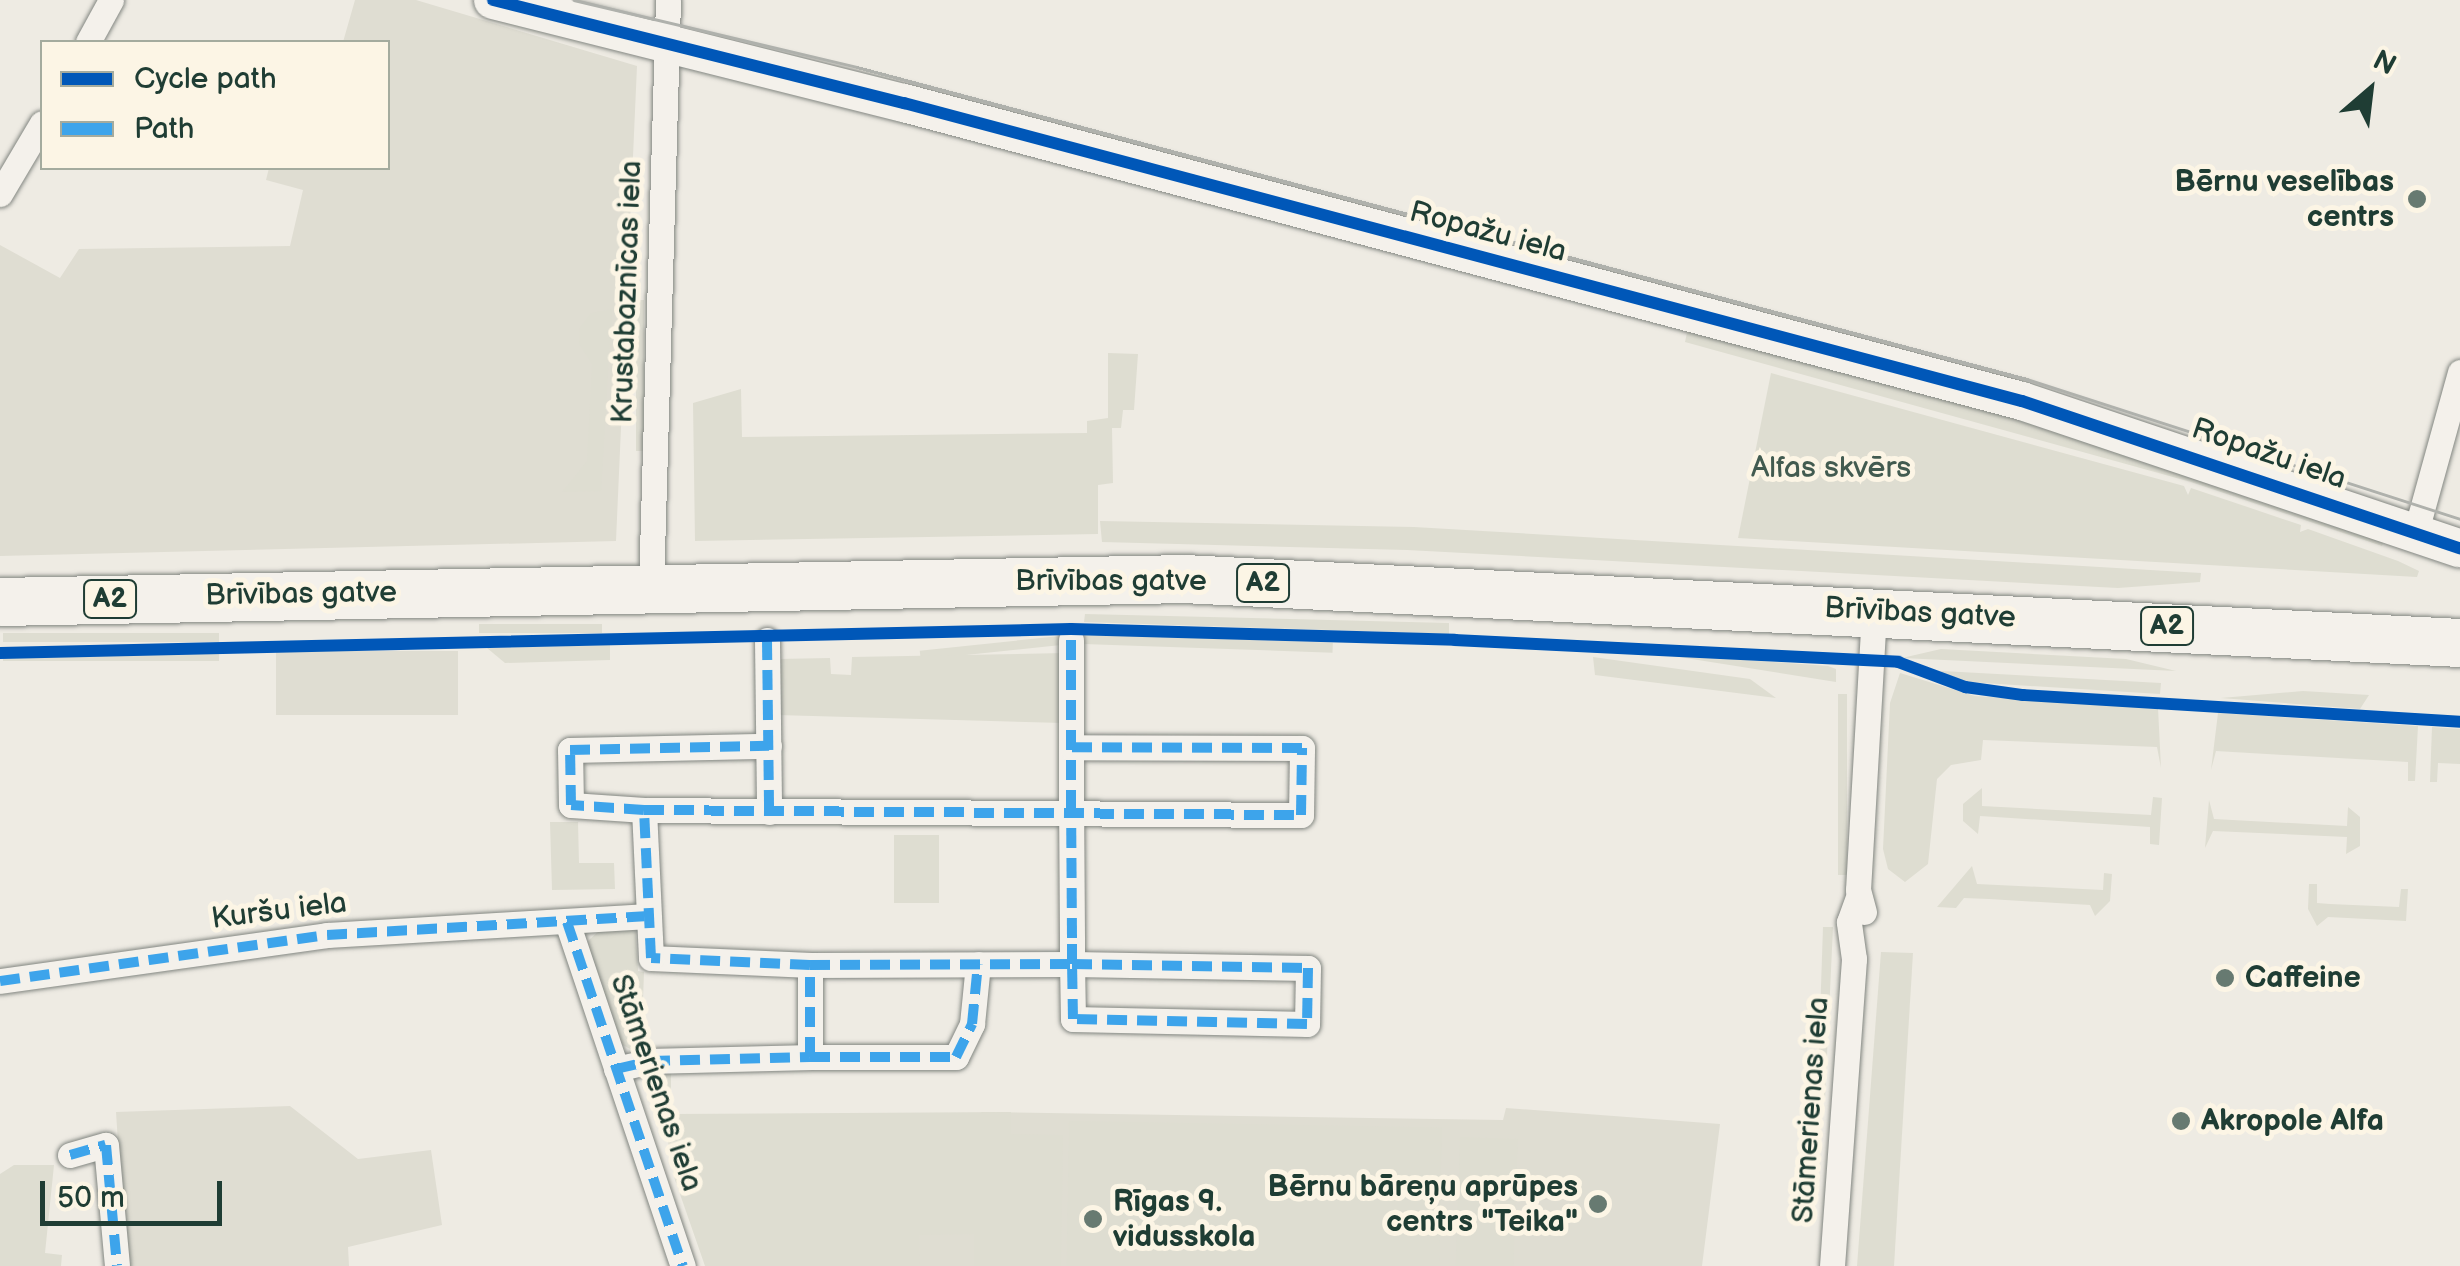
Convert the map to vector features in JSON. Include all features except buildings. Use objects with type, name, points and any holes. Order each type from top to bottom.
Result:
[{"type":"highway","name":"Brīvības gatve","points":[[0,602],[1184,579],[1874,610],[2460,643]]},
{"type":"street","points":[[89,40],[111,0]]},
{"type":"street","name":"Ropažu iela","points":[[494,0],[2022,401],[2460,548]]},
{"type":"street","name":"Krustabaznīcas iela","points":[[651,587],[668,0]]},
{"type":"street","points":[[0,194],[40,125]]},
{"type":"street","points":[[2416,531],[2460,372]]},
{"type":"street","name":"Stāmerienas iela","points":[[1832,1266],[1854,959],[1868,922],[1858,897],[1874,610]]},
{"type":"street","points":[[766,640],[769,812]]},
{"type":"street","points":[[644,810],[644,916],[650,958],[810,966],[1072,964],[1308,968],[1307,1024],[1073,1019],[1072,964],[1071,810],[1071,640]]},
{"type":"street","points":[[770,746],[570,750],[572,805],[769,812],[1071,810],[1302,815],[1302,748],[1071,747]]},
{"type":"street","name":"Kuršu iela","points":[[0,982],[326,935],[644,916]]},
{"type":"street","name":"Stāmerienas iela","points":[[567,922],[683,1266]]},
{"type":"street","points":[[616,1069],[650,1061],[956,1057],[972,1024],[978,964]]},
{"type":"street","points":[[810,966],[810,1056]]},
{"type":"street","points":[[70,1154],[106,1145],[117,1266]]},
{"type":"shaded area","points":[[355,0],[416,0],[637,66],[616,541],[0,556],[0,245],[60,278],[79,249],[290,246],[303,190],[266,180],[268,170],[390,170],[390,40],[344,40]]},
{"type":"shaded area","points":[[276,651],[458,651],[458,715],[276,715]]},
{"type":"shaded area","points":[[290,1106],[358,1159],[431,1150],[442,1225],[348,1247],[349,1266],[126,1266],[116,1112]]},
{"type":"shaded area","name":"Rīgas 9. vidusskola","points":[[1506,1108],[1720,1124],[1702,1266],[716,1266],[982,1112],[1503,1120]]},
{"type":"green space","points":[[636,300],[644,300],[644,451],[636,451]]},
{"type":"green space","points":[[612,309],[601,491],[562,492],[587,461],[592,364],[579,344],[580,327],[591,313]]},
{"type":"green space","points":[[1688,328],[2092,435],[2387,534],[2382,546],[2191,482],[1685,342]]},
{"type":"green space","points":[[1108,353],[1138,354],[1134,410],[1123,410],[1121,428],[1112,428],[1113,483],[1098,485],[1098,534],[695,541],[693,403],[741,389],[742,437],[1087,433],[1087,421],[1108,418]]},
{"type":"green space","name":"Alfas skvērs","points":[[1771,373],[2184,486],[2188,495],[2191,488],[2301,525],[2300,532],[2308,529],[2419,571],[2417,577],[1738,538]]},
{"type":"green space","points":[[1100,521],[1414,527],[2201,573],[2200,582],[2118,588],[1407,550],[1102,542]]},
{"type":"green space","points":[[1085,614],[1449,623],[1449,634],[1084,622]]},
{"type":"green space","points":[[479,624],[602,624],[602,633],[479,633]]},
{"type":"green space","points":[[3,633],[219,633],[219,642],[3,642]]},
{"type":"green space","points":[[1084,634],[1333,643],[1332,653],[1084,644]]},
{"type":"green space","points":[[1060,636],[1061,645],[921,660],[920,651]]},
{"type":"green space","points":[[610,645],[610,660],[505,663],[487,648]]},
{"type":"green space","points":[[1941,649],[2126,659],[2176,671],[1902,658]]},
{"type":"green space","points":[[3,651],[219,651],[219,661],[3,661]]},
{"type":"green space","points":[[1065,653],[1063,723],[777,715],[777,659],[830,658],[831,674],[851,675],[852,657]]},
{"type":"green space","points":[[1654,653],[1828,666],[1836,669],[1836,682]]},
{"type":"green space","points":[[1593,657],[1750,679],[1776,698],[1595,675]]},
{"type":"green space","points":[[1940,672],[2161,683],[2160,694],[1968,682]]},
{"type":"green space","points":[[1900,673],[1975,696],[2158,708],[2161,768],[2157,747],[1983,740],[1981,760],[1951,765],[1937,779],[1928,864],[1905,882],[1888,869],[1883,849],[1890,703]]},
{"type":"green space","points":[[2303,691],[2369,695],[2360,709],[2221,698]]},
{"type":"green space","points":[[1838,694],[1847,694],[1847,875],[1838,875]]},
{"type":"green space","points":[[2218,713],[2418,726],[2415,781],[2408,781],[2408,762],[2216,751],[2211,770]]},
{"type":"green space","points":[[2432,727],[2460,729],[2460,764],[2438,763],[2437,782],[2430,782]]},
{"type":"green space","points":[[1982,788],[1982,806],[2151,815],[2153,797],[2162,798],[2159,845],[2150,844],[2150,827],[1980,816],[1978,834],[1963,821],[1963,804]]},
{"type":"green space","points":[[2209,800],[2214,819],[2347,826],[2348,807],[2360,817],[2360,846],[2346,854],[2347,837],[2213,831],[2205,848]]},
{"type":"green space","points":[[550,822],[578,822],[579,863],[614,863],[615,889],[552,890]]},
{"type":"green space","points":[[894,835],[939,835],[939,903],[894,903]]},
{"type":"green space","points":[[1972,866],[1977,884],[2103,890],[2104,873],[2112,874],[2110,901],[2095,916],[2090,905],[1989,899],[1964,898],[1956,908],[1937,907]]},
{"type":"green space","points":[[2309,884],[2317,884],[2317,903],[2330,904],[2399,907],[2401,889],[2408,889],[2406,921],[2328,917],[2317,926],[2308,909]]},
{"type":"green space","points":[[635,922],[638,971],[644,972],[641,1055],[621,1044],[585,944],[605,925]]},
{"type":"green space","points":[[1823,927],[1833,927],[1825,1099],[1817,1107]]},
{"type":"green space","points":[[1881,952],[1913,953],[1894,1266],[1857,1266]]},
{"type":"green space","points":[[656,1070],[671,1071],[671,1114],[1011,1112],[1011,1134],[1063,1135],[1061,1266],[974,1266],[974,1234],[919,1235],[920,1266],[705,1266],[674,1177]]},
{"type":"green space","points":[[1069,1121],[1442,1128],[1440,1266],[1066,1266]]},
{"type":"green space","points":[[1460,1137],[1518,1139],[1514,1266],[1455,1266]]},
{"type":"green space","points":[[14,1165],[54,1165],[45,1253],[62,1255],[61,1266],[0,1266],[0,1174]]},
{"type":"tram line","points":[[574,0],[857,67],[2027,379],[2460,519]]},
{"type":"marked path","points":[[767,640],[769,812]]},
{"type":"marked path","points":[[810,965],[1072,964],[1308,968],[1307,1024],[1073,1019],[1072,964],[1071,810],[1071,640]]},
{"type":"marked path","points":[[644,810],[571,805],[570,750],[769,746]]},
{"type":"marked path","points":[[616,1069],[650,1061],[810,1057],[810,965],[651,958],[644,810],[1301,815],[1302,748],[1071,747]]},
{"type":"marked path","points":[[0,981],[327,935],[644,916]]},
{"type":"marked path","points":[[567,922],[683,1266]]},
{"type":"marked path","points":[[810,1057],[956,1057],[972,1024],[978,964]]},
{"type":"marked path","points":[[70,1155],[106,1145],[117,1266]]},
{"type":"cycle path","points":[[493,0],[904,103],[2022,401],[2460,548]]},
{"type":"cycle path","points":[[0,653],[1071,629],[1455,640],[1898,662],[1965,687],[2023,695],[2460,722]]},
{"type":"place","name":"Bērnu veselības centrs","points":[[2417,199]]},
{"type":"place","name":"Caffeine","points":[[2225,978]]},
{"type":"place","name":"Akropole Alfa","points":[[2181,1121]]},
{"type":"place","name":"Bērnu bāreņu aprūpes centrs \"Teika\"","points":[[1598,1204]]},
{"type":"place","name":"Rīgas 9. vidusskola","points":[[1093,1219]]}]
